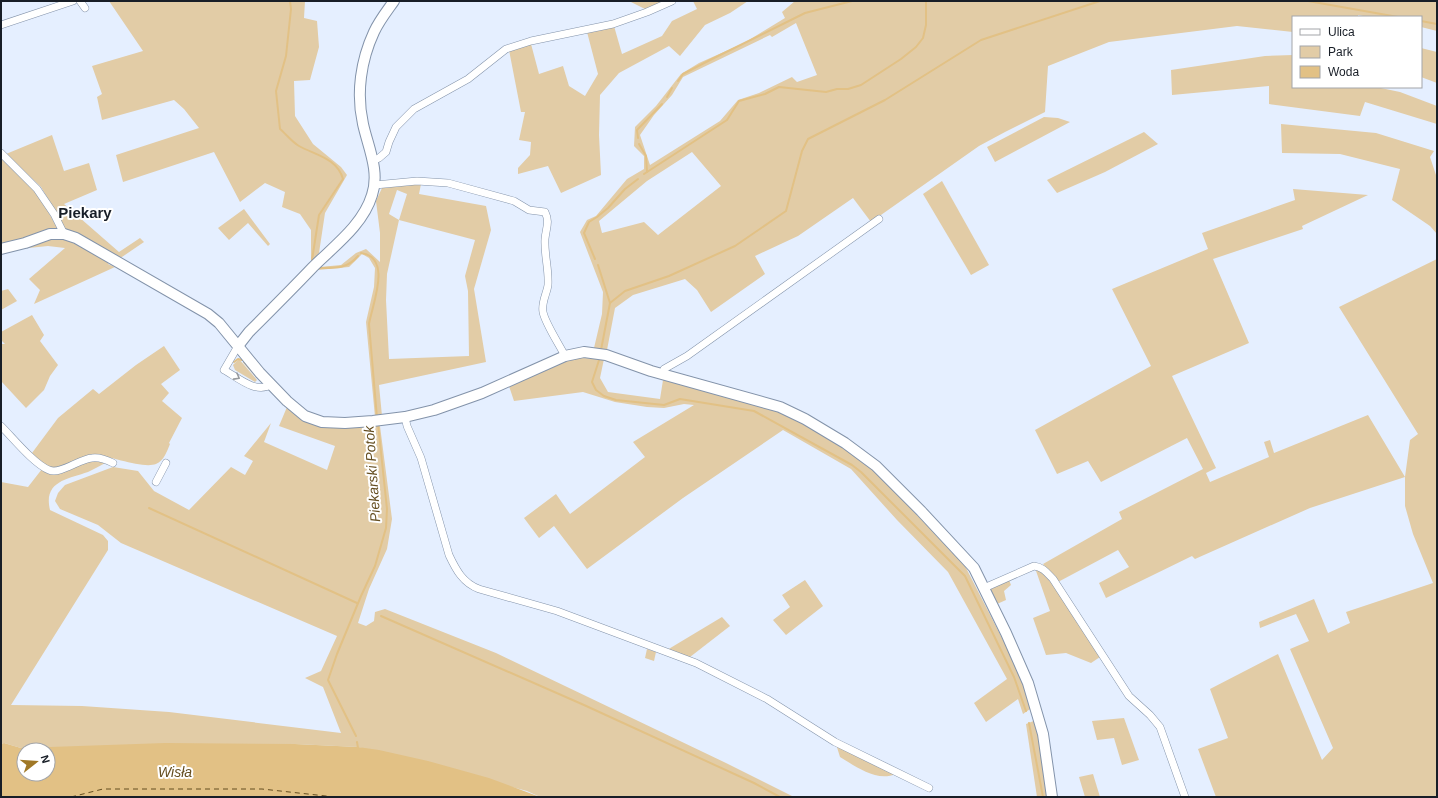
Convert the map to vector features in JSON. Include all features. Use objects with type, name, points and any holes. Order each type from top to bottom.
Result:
[{"type":"street","points":[[1,25],[73,1]]},
{"type":"street","points":[[80,1],[85,8]]},
{"type":"street","points":[[270,385],[258,388],[224,370],[238,346],[247,335],[349,232],[363,213],[372,196],[375,174],[363,124],[360,104],[360,87],[364,56],[374,31],[394,1]]},
{"type":"street","points":[[372,161],[379,158],[386,152],[396,127],[414,110],[468,79],[506,49],[531,41],[613,24],[672,1]]},
{"type":"street","points":[[1,154],[38,189],[54,214],[64,234]]},
{"type":"street","points":[[374,185],[417,182],[448,184],[514,201],[529,210],[545,212],[548,221],[545,240],[548,290],[543,312],[565,356]]},
{"type":"street","points":[[662,375],[664,369],[686,356],[879,220]]},
{"type":"street","points":[[1,249],[26,243],[50,234],[64,234],[76,238],[120,265],[200,309],[219,323],[270,385],[296,410],[315,420],[337,423],[378,420],[405,417],[434,410],[467,399],[575,353],[606,355],[662,375],[780,407],[805,419],[851,448],[876,466],[921,511],[974,568],[1006,633],[1030,689],[1043,734],[1052,797]]},
{"type":"street","points":[[405,417],[409,432],[421,458],[449,555],[456,570],[469,584],[563,613],[642,644],[696,662],[767,699],[835,742],[929,788]]},
{"type":"street","points":[[1,426],[38,463],[50,471],[61,470],[80,460],[93,457],[113,463]]},
{"type":"street","points":[[156,482],[166,463]]},
{"type":"street","points":[[984,588],[1034,566],[1045,570],[1053,579],[1129,696],[1150,715],[1160,727],[1185,797]]},
{"type":"green space","points":[[109,1],[305,1],[304,18],[317,21],[319,47],[310,80],[294,81],[295,116],[313,144],[341,167],[347,175],[325,213],[319,253],[311,263],[311,230],[300,214],[282,207],[285,192],[265,183],[240,202],[214,152],[123,182],[116,155],[199,128],[184,109],[174,100],[102,120],[97,97],[102,94],[92,66],[143,51]]},
{"type":"green space","points":[[629,1],[667,1],[645,9]]},
{"type":"green space","points":[[693,1],[748,1],[730,13],[705,25],[680,56],[669,46],[619,73],[600,95],[599,135],[601,175],[561,193],[548,166],[518,174],[518,168],[530,155],[531,142],[519,140],[525,112],[521,112],[509,50],[531,44],[539,74],[563,66],[569,86],[585,96],[598,74],[587,32],[614,26],[622,54],[662,36],[672,21],[697,9]]},
{"type":"green space","points":[[795,1],[1437,1],[1437,31],[1422,27],[1422,16],[1292,16],[1292,32],[1237,26],[1109,42],[1048,66],[1045,112],[979,146],[871,222],[853,198],[798,236],[755,256],[765,274],[711,312],[697,290],[685,279],[633,295],[615,308],[607,350],[594,348],[602,314],[603,292],[580,232],[587,220],[596,216],[627,179],[644,169],[644,156],[634,146],[635,127],[656,106],[681,74],[699,63],[744,43],[785,18],[782,12]],"holes":[[[796,23],[817,75],[797,82],[792,77],[759,93],[738,100],[720,121],[650,165],[640,135],[654,115],[672,95],[683,77],[770,35],[772,37]],[[692,152],[721,186],[658,235],[644,222],[602,233],[599,221],[647,181]]]},
{"type":"green space","points":[[1422,48],[1437,52],[1437,83],[1422,77]]},
{"type":"green space","points":[[1292,55],[1292,88],[1381,88],[1400,92],[1437,106],[1437,124],[1365,102],[1360,116],[1269,104],[1269,86],[1172,95],[1171,70],[1265,56]]},
{"type":"green space","points":[[1044,117],[1058,118],[1070,122],[995,162],[987,147]]},
{"type":"green space","points":[[1281,124],[1376,133],[1434,151],[1430,157],[1437,178],[1437,234],[1430,226],[1392,200],[1400,169],[1340,154],[1282,153]]},
{"type":"green space","points":[[1144,132],[1158,144],[1105,172],[1057,193],[1047,180]]},
{"type":"green space","points":[[52,135],[64,171],[89,163],[97,190],[64,204],[119,252],[140,238],[144,242],[119,259],[66,230],[41,187],[6,154]]},
{"type":"green space","points":[[1,157],[36,190],[59,231],[1,244]]},
{"type":"green space","points":[[942,181],[989,265],[971,275],[923,194]]},
{"type":"green space","points":[[421,184],[419,194],[486,206],[491,230],[474,289],[486,362],[379,385],[382,416],[375,417],[366,322],[374,287],[375,268],[369,258],[362,254],[349,267],[318,270],[320,267],[341,265],[356,253],[366,249],[380,262],[380,233],[376,201],[382,188]],"holes":[[[397,190],[407,194],[399,220],[389,214]],[[399,220],[475,240],[465,276],[468,291],[469,356],[389,359],[386,300],[387,274]]]},
{"type":"green space","points":[[1293,189],[1368,195],[1302,226],[1303,229],[1213,259],[1249,343],[1172,376],[1216,468],[1206,473],[1210,482],[1269,457],[1264,442],[1270,440],[1274,453],[1368,415],[1405,477],[1310,508],[1195,559],[1192,556],[1106,598],[1099,583],[1129,567],[1118,550],[1058,582],[1043,564],[1122,519],[1119,512],[1203,469],[1187,438],[1101,482],[1088,461],[1057,474],[1035,430],[1151,366],[1112,289],[1208,249],[1202,233],[1295,200]]},
{"type":"green space","points":[[244,209],[270,244],[268,246],[248,223],[229,240],[218,228]]},
{"type":"green space","points":[[47,239],[61,239],[72,242],[109,261],[108,264],[115,267],[34,304],[40,290],[29,279],[65,248],[48,246],[19,249]]},
{"type":"green space","points":[[1437,259],[1437,797],[1216,797],[1198,749],[1228,738],[1210,689],[1278,654],[1322,760],[1333,748],[1290,649],[1309,641],[1296,614],[1260,628],[1259,622],[1314,599],[1328,633],[1350,623],[1346,612],[1433,583],[1413,534],[1405,506],[1405,477],[1410,440],[1418,434],[1339,307]]},
{"type":"green space","points":[[8,289],[17,301],[1,310],[1,291]]},
{"type":"green space","points":[[32,315],[44,335],[40,341],[58,365],[50,376],[44,390],[26,408],[1,381],[1,344],[5,344],[1,340],[1,332]]},
{"type":"green space","points":[[164,346],[180,370],[161,384],[169,393],[162,401],[182,418],[169,443],[170,444],[165,456],[159,463],[143,465],[102,456],[90,455],[80,458],[63,467],[54,468],[43,464],[32,453],[58,418],[93,389],[99,394],[136,365]]},
{"type":"green space","points":[[581,358],[604,359],[600,378],[608,392],[660,399],[663,380],[781,411],[833,439],[877,471],[913,508],[913,511],[928,526],[929,525],[965,566],[1021,675],[1033,707],[1023,714],[1018,699],[986,722],[974,703],[1007,679],[948,572],[897,520],[851,469],[783,430],[683,498],[587,569],[554,526],[539,538],[524,518],[556,494],[570,514],[645,457],[633,442],[694,405],[684,404],[664,408],[647,407],[615,402],[583,392],[514,401],[509,386],[567,360]]},
{"type":"green space","points":[[239,359],[257,380],[255,382],[235,370],[233,365]]},
{"type":"green space","points":[[287,407],[333,427],[380,426],[392,519],[387,549],[369,589],[358,623],[366,626],[374,621],[375,612],[385,609],[496,653],[794,797],[540,797],[527,791],[358,747],[295,744],[56,747],[56,742],[16,742],[16,747],[4,743],[1,744],[1,482],[28,487],[42,469],[51,473],[95,460],[105,463],[88,472],[65,479],[54,487],[50,493],[50,510],[103,535],[108,541],[108,550],[11,705],[82,706],[169,712],[341,733],[323,687],[305,678],[321,671],[337,636],[121,543],[98,525],[60,509],[55,501],[58,493],[65,485],[113,467],[138,471],[154,491],[189,510],[231,467],[245,475],[253,461],[244,456],[271,423],[264,442],[327,470],[335,446],[279,426]]},
{"type":"green space","points":[[1035,568],[1043,571],[1051,580],[1100,657],[1091,663],[1066,653],[1046,655],[1033,618],[1050,611]]},
{"type":"green space","points":[[805,580],[823,606],[786,635],[773,620],[790,607],[782,595]]},
{"type":"green space","points":[[1009,580],[1011,585],[1004,591],[1006,600],[997,604],[989,588]]},
{"type":"green space","points":[[722,617],[730,626],[690,657],[667,650]]},
{"type":"green space","points":[[647,649],[656,652],[654,661],[645,658]]},
{"type":"green space","points":[[1124,718],[1139,760],[1122,765],[1114,738],[1097,740],[1092,721]]},
{"type":"green space","points":[[1036,720],[1048,797],[1037,797],[1026,724]]},
{"type":"green space","points":[[836,744],[896,774],[881,776],[874,775],[860,769],[840,757]]},
{"type":"green space","points":[[1093,774],[1100,797],[1085,797],[1079,777]]},
{"type":"water","name":"Wisła","points":[[4,743],[16,747],[16,782],[56,782],[56,747],[165,743],[295,744],[358,747],[379,750],[428,761],[489,778],[540,797],[1,797],[1,744]]},
{"type":"waterway","name":"Piekarski Potok","points":[[290,1],[291,9],[286,56],[276,91],[280,129],[299,146],[331,162],[336,166],[343,179],[319,215],[312,260]]},
{"type":"waterway","points":[[678,81],[683,74],[805,13],[852,1]]},
{"type":"waterway","points":[[644,174],[727,120],[739,101],[765,94],[779,87],[826,92],[837,89],[848,89],[861,85],[901,59],[916,47],[923,38],[926,25],[926,1]]},
{"type":"waterway","points":[[610,303],[625,291],[669,276],[735,246],[786,211],[802,151],[808,139],[885,100],[981,40],[1100,1]]},
{"type":"waterway","points":[[1308,1],[1392,16]]},
{"type":"waterway","points":[[1422,21],[1437,24]]},
{"type":"waterway","points":[[667,97],[672,88]]},
{"type":"waterway","points":[[638,138],[637,130],[662,104]]},
{"type":"waterway","points":[[639,144],[646,156],[647,172]]},
{"type":"waterway","points":[[595,259],[584,233],[589,222],[608,208],[625,189],[638,179]]},
{"type":"waterway","name":"Piekarski Potok","points":[[361,253],[371,256],[376,263],[378,272],[378,283],[369,324],[377,418]]},
{"type":"waterway","name":"Piekarski Potok","points":[[319,268],[336,268],[345,266],[358,256]]},
{"type":"waterway","points":[[598,265],[610,303],[601,350]]},
{"type":"waterway","points":[[600,357],[592,382],[596,390],[604,396],[616,400],[664,405],[680,399],[754,411],[852,465],[861,472],[965,576],[1014,677],[1026,711]]},
{"type":"waterway","points":[[234,362],[238,359],[242,360]]},
{"type":"waterway","points":[[244,362],[257,377]]},
{"type":"waterway","name":"Piekarski Potok","points":[[356,736],[328,680],[337,654],[375,566],[386,528],[387,509],[378,424]]},
{"type":"waterway","points":[[149,508],[357,603]]},
{"type":"waterway","points":[[381,616],[584,705],[754,783],[780,797]]},
{"type":"waterway","points":[[1029,723],[1043,797]]},
{"type":"waterway","name":"Piekarski Potok","points":[[357,742],[358,748]]},
{"type":"ferry route","points":[[71,797],[103,789],[262,789],[335,797]]},
{"type":"district","name":"Piekary","points":[[85,213]]}]
